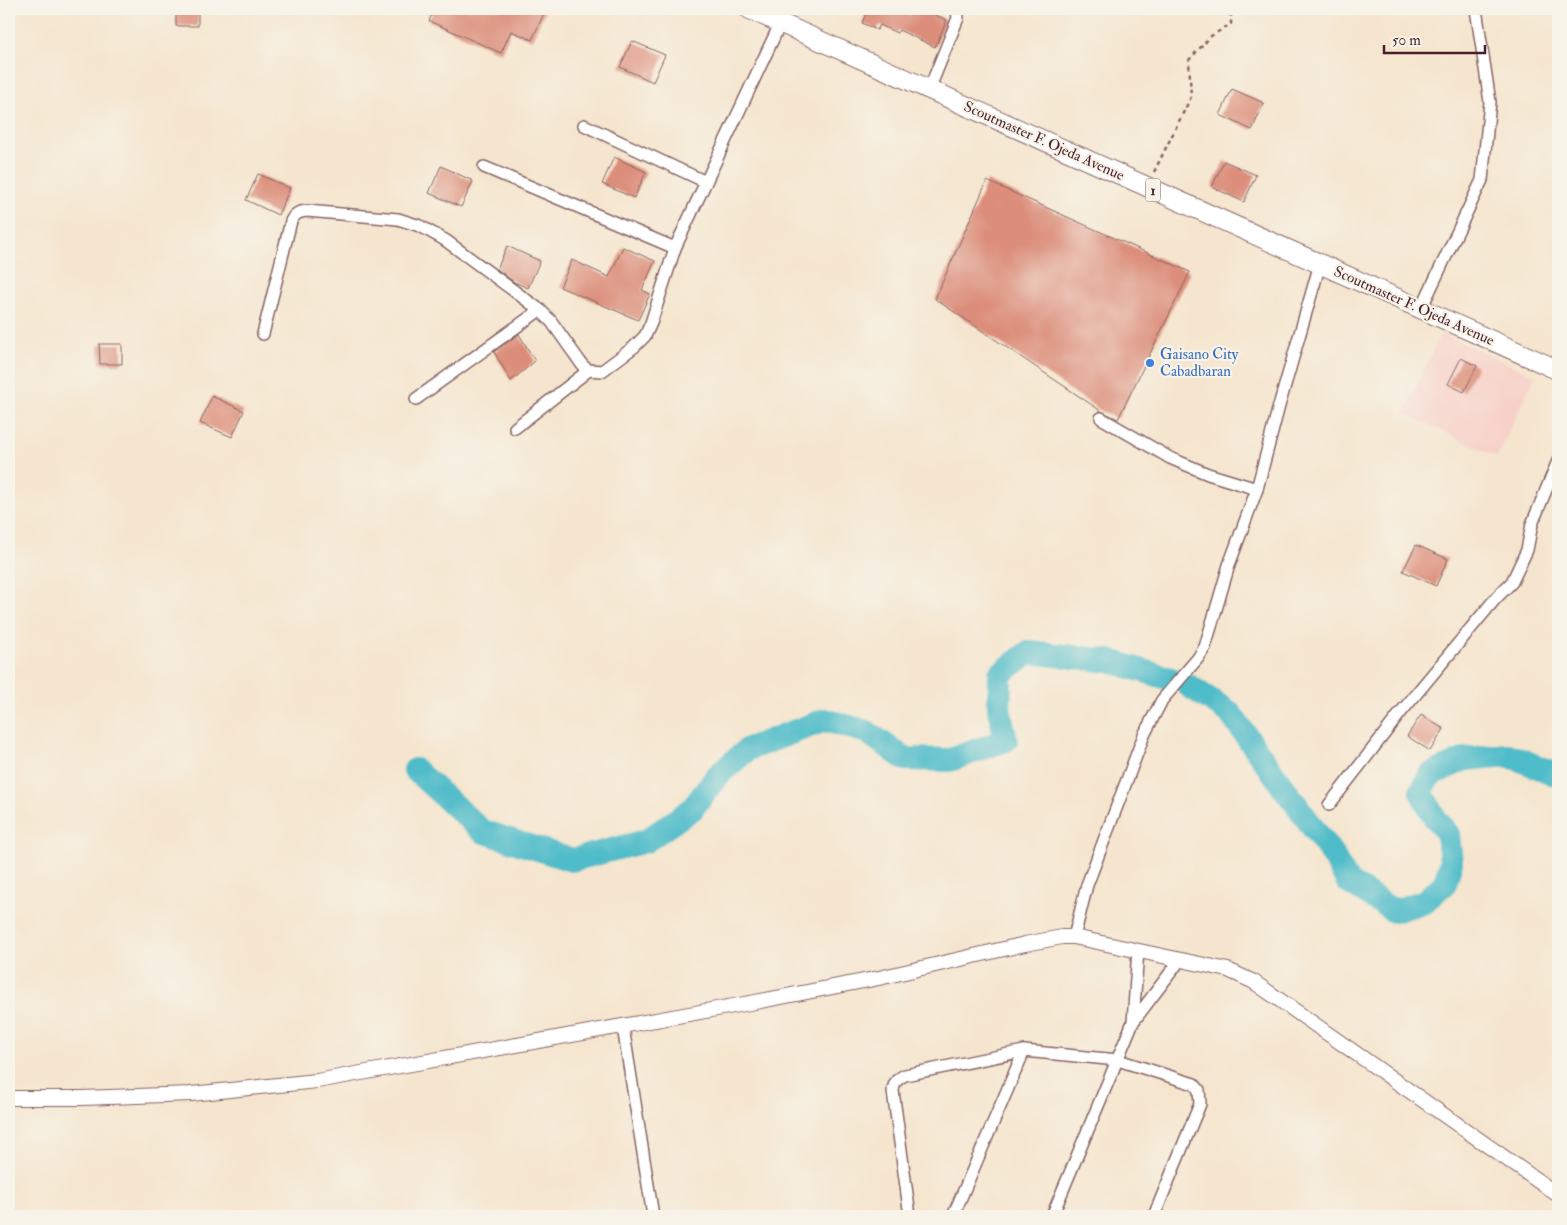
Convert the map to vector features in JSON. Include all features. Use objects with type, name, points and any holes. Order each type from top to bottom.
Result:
[{"type":"highway","name":"Scoutmaster F. Ojeda Avenue","points":[[749,9],[1558,370]]},
{"type":"street","points":[[929,90],[958,18],[956,9]]},
{"type":"street","points":[[1421,309],[1482,180],[1490,102],[1476,9]]},
{"type":"street","points":[[263,334],[291,221],[298,212],[307,211],[398,219],[420,226],[445,240],[540,310],[551,321],[588,370],[594,372],[602,371],[634,348],[645,336],[675,248],[780,24]]},
{"type":"street","points":[[584,125],[706,182]]},
{"type":"street","points":[[484,167],[675,248]]},
{"type":"street","points":[[1074,937],[1087,886],[1144,735],[1162,700],[1205,647],[1229,565],[1257,488],[1278,406],[1320,264]]},
{"type":"street","points":[[416,399],[540,310]]},
{"type":"street","points":[[515,428],[588,370]]},
{"type":"street","points":[[1101,418],[1170,458],[1208,474],[1257,488]]},
{"type":"street","points":[[1329,805],[1408,704],[1496,598],[1512,582],[1527,550],[1532,524],[1558,461]]},
{"type":"street","points":[[9,1098],[82,1098],[190,1094],[288,1086],[623,1027],[879,978],[1025,944],[1074,937],[1228,970],[1254,982],[1558,1195]]},
{"type":"street","points":[[1134,1022],[1138,950]]},
{"type":"street","points":[[1052,1216],[1134,1022],[1180,960]]},
{"type":"street","points":[[623,1027],[653,1216]]},
{"type":"street","points":[[954,1216],[1024,1051]]},
{"type":"street","points":[[910,1216],[893,1091],[894,1084],[905,1075],[1024,1051],[1118,1060],[1194,1084],[1199,1090],[1200,1104],[1154,1216]]},
{"type":"path","points":[[1147,187],[1191,97],[1189,60],[1211,36],[1231,24],[1231,13],[1218,9]]},
{"type":"shaded area","points":[[1441,333],[1535,376],[1497,457],[1404,413]]},
{"type":"building","points":[[176,9],[198,9],[198,26],[176,26]]},
{"type":"building","points":[[434,9],[546,9],[532,40],[511,31],[501,53],[429,21]]},
{"type":"building","points":[[868,9],[898,9],[911,15],[914,9],[922,9],[947,20],[935,47],[899,30],[897,33],[880,25],[877,30],[862,23]]},
{"type":"building","points":[[632,41],[665,55],[653,82],[620,67]]},
{"type":"building","points":[[1232,89],[1264,103],[1252,130],[1220,115]]},
{"type":"building","points":[[614,157],[646,172],[634,198],[602,184]]},
{"type":"building","points":[[1224,161],[1256,175],[1244,202],[1212,187]]},
{"type":"building","points":[[441,166],[473,181],[461,207],[429,193]]},
{"type":"building","points":[[258,174],[290,188],[278,215],[246,200]]},
{"type":"building","points":[[987,181],[1190,272],[1118,419],[1101,411],[935,299]]},
{"type":"building","points":[[507,246],[540,261],[528,288],[514,282],[497,269]]},
{"type":"building","points":[[623,247],[655,261],[642,290],[650,294],[638,320],[560,287],[572,260],[609,277]]},
{"type":"building","points":[[519,334],[535,361],[511,381],[494,352]]},
{"type":"building","points":[[99,344],[122,344],[122,364],[100,364]]},
{"type":"building","points":[[1461,358],[1477,366],[1464,392],[1448,384]]},
{"type":"building","points":[[212,396],[244,411],[232,437],[200,423]]},
{"type":"building","points":[[1416,545],[1448,559],[1436,586],[1403,571]]},
{"type":"building","points":[[1421,715],[1444,729],[1430,751],[1407,736]]},
{"type":"waterway","points":[[415,770],[482,831],[572,860],[646,841],[692,809],[717,776],[748,749],[825,720],[867,732],[905,759],[950,760],[1006,740],[999,709],[1000,674],[1029,652],[1110,661],[1171,679]]},
{"type":"waterway","points":[[1189,686],[1229,712],[1332,854],[1348,882],[1394,911],[1425,901],[1445,883],[1451,862],[1448,834],[1435,818],[1421,792],[1430,775],[1465,759],[1508,755],[1558,775]]},
{"type":"place","name":"Gaisano City Cabadbaran","points":[[1150,363]]}]
